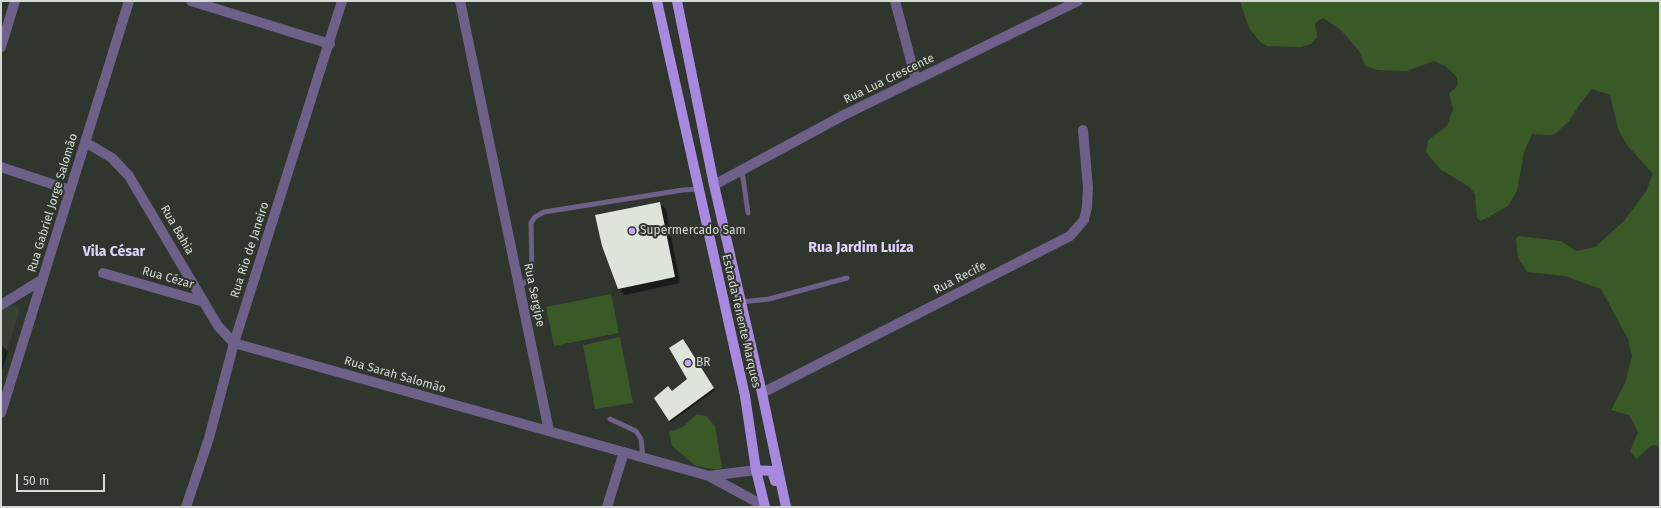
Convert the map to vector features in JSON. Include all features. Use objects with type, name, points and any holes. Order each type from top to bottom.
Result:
[{"type":"main road","name":"Estrada Tenente Marques","points":[[657,1],[745,396],[756,470],[765,506]]},
{"type":"main road","name":"Estrada Tenente Marques","points":[[678,1],[714,186],[762,393],[785,507]]},
{"type":"main road","points":[[756,470],[774,472],[780,501],[785,507]]},
{"type":"street","points":[[1,47],[15,1]]},
{"type":"street","name":"Rua Gabriel Jorge Salomão","points":[[1,413],[129,1]]},
{"type":"street","points":[[191,1],[330,44]]},
{"type":"street","name":"Rua Rio de Janeiro","points":[[186,507],[210,438],[234,343],[330,44],[342,1]]},
{"type":"street","name":"Rua Sergipe","points":[[460,1],[549,431]]},
{"type":"street","points":[[895,1],[916,80]]},
{"type":"street","name":"Rua Lua Crescente","points":[[714,186],[844,115],[1078,1]]},
{"type":"street","name":"Rua Recife","points":[[762,393],[1070,236],[1084,220],[1087,207],[1088,188],[1083,130]]},
{"type":"street","name":"Rua Bahia","points":[[85,142],[112,158],[129,176],[218,326],[234,343]]},
{"type":"street","points":[[1,167],[70,190]]},
{"type":"street","name":"Rua Cézar","points":[[103,273],[204,302]]},
{"type":"street","points":[[1,305],[43,279]]},
{"type":"street","name":"Rua Sarah Salomão","points":[[234,343],[549,431]]},
{"type":"street","points":[[549,431],[709,476],[765,506]]},
{"type":"street","points":[[607,507],[624,452]]},
{"type":"street","points":[[709,476],[756,470]]},
{"type":"lane","points":[[742,171],[748,213]]},
{"type":"lane","points":[[519,287],[532,277],[531,222],[535,217],[544,212],[682,190],[698,189]]},
{"type":"lane","points":[[741,302],[769,299],[848,278]]},
{"type":"lane","points":[[610,419],[636,431],[641,439],[643,458]]},
{"type":"shaded area","points":[[15,305],[19,309],[19,313],[1,369],[1,309]]},
{"type":"green space","points":[[1240,1],[1660,1],[1660,446],[1652,445],[1636,459],[1630,451],[1638,432],[1629,415],[1611,410],[1625,383],[1632,356],[1628,339],[1601,289],[1565,276],[1527,272],[1518,258],[1516,239],[1518,236],[1561,241],[1576,251],[1595,247],[1624,221],[1646,191],[1653,174],[1627,145],[1618,129],[1610,95],[1592,89],[1569,121],[1556,133],[1551,135],[1532,134],[1524,152],[1517,191],[1508,206],[1481,221],[1477,218],[1475,194],[1468,186],[1441,170],[1426,152],[1428,140],[1447,126],[1453,109],[1449,93],[1455,89],[1458,83],[1456,76],[1445,66],[1434,61],[1407,71],[1378,70],[1365,66],[1359,51],[1341,30],[1323,18],[1315,23],[1317,37],[1311,44],[1301,47],[1267,46],[1260,42],[1249,28]]},
{"type":"green space","points":[[611,294],[619,333],[554,346],[546,307]]},
{"type":"green space","points":[[620,337],[633,403],[595,409],[583,345]]},
{"type":"green space","points":[[697,414],[706,416],[715,426],[722,468],[717,470],[696,466],[672,446],[669,432],[683,427]]},
{"type":"building","name":"Supermercado Sam","points":[[660,202],[675,277],[618,289],[602,246],[595,215]]},
{"type":"building","name":"BR","points":[[683,339],[714,388],[669,421],[654,398],[668,386],[672,391],[687,379],[669,348]]},
{"type":"place","name":"Supermercado Sam","points":[[632,231]]},
{"type":"place","name":"BR","points":[[688,363]]},
{"type":"district","name":"Rua Jardim Luíza","points":[[861,248]]},
{"type":"district","name":"Vila César","points":[[114,252]]}]
